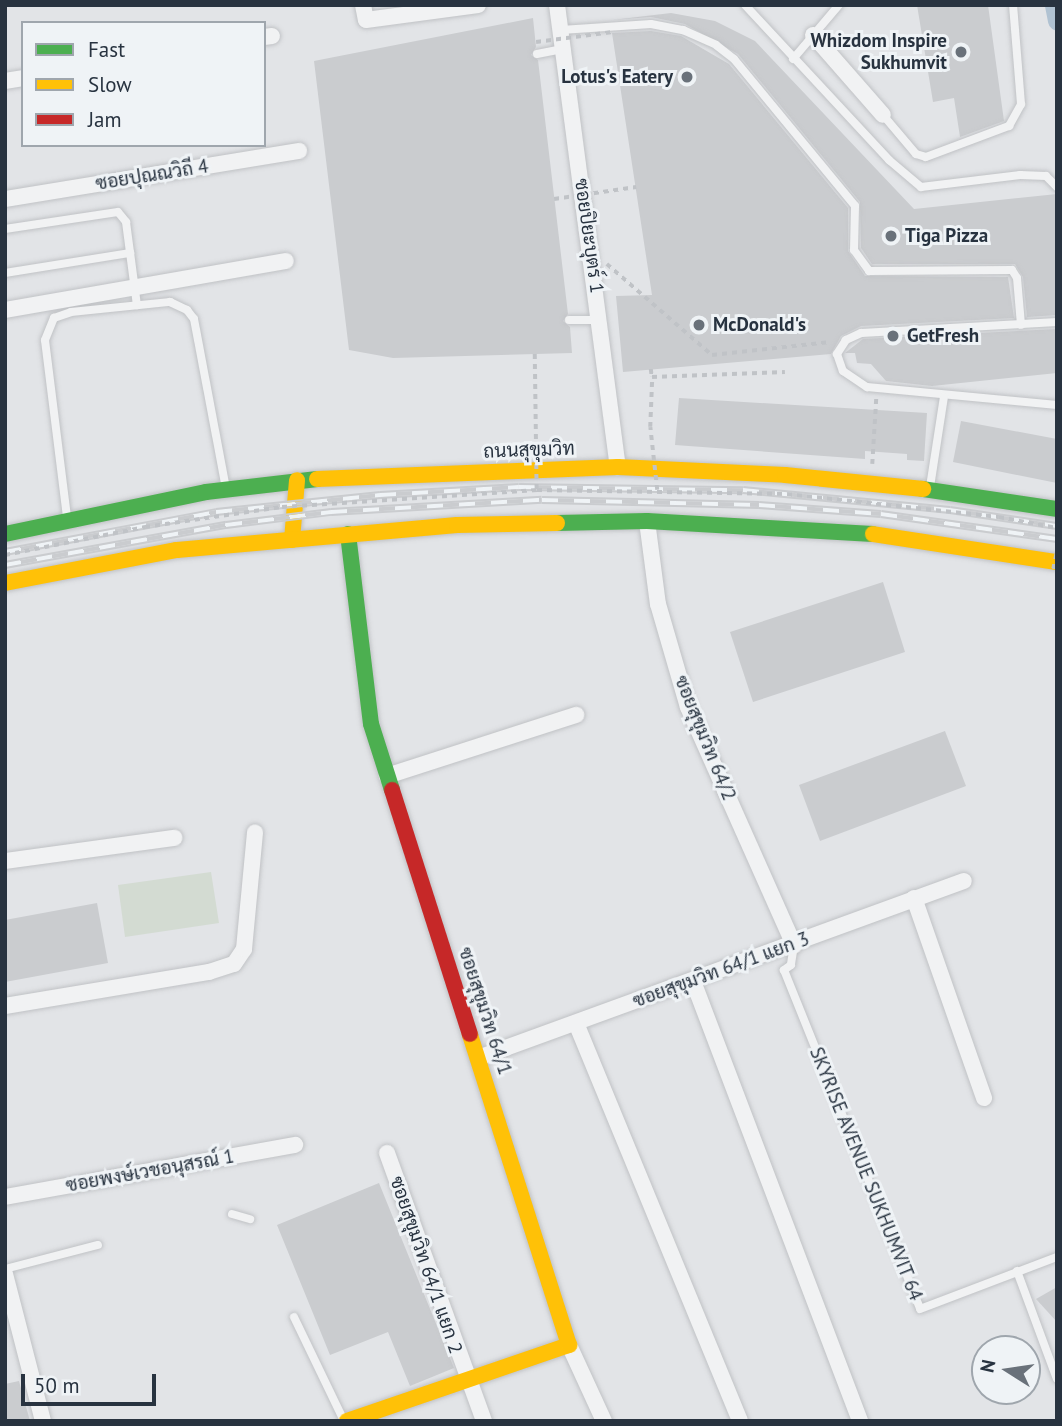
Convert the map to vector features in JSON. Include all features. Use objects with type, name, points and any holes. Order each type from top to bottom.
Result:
[{"type":"main road","name":"ถนนสุขุมวิท","points":[[5,534],[226,490],[297,480],[618,467],[871,484],[1057,509]]},
{"type":"main road","points":[[292,540],[297,480]]},
{"type":"main road","points":[[5,583],[177,550],[457,525],[647,521],[863,532],[1055,565]]},
{"type":"main road","name":"ซอยสุขุมวิท 64/1","points":[[348,534],[364,694],[387,776],[569,1345]]},
{"type":"main road","points":[[346,1421],[465,1378],[569,1345]]},
{"type":"street","points":[[363,5],[366,20],[478,5]]},
{"type":"street","name":"ซอยปิยะบุตร์ 1","points":[[558,5],[618,467]]},
{"type":"street","points":[[813,35],[883,115]]},
{"type":"street","name":"ซอยปุณณวิถี 4","points":[[5,200],[299,151]]},
{"type":"street","points":[[5,310],[286,261]]},
{"type":"street","name":"ซอยสุขุมวิท 64/2","points":[[647,521],[658,604],[688,707],[794,945]]},
{"type":"street","points":[[387,776],[576,715]]},
{"type":"street","points":[[5,1006],[209,972],[234,964],[244,949],[255,833]]},
{"type":"street","points":[[5,861],[174,838]]},
{"type":"street","name":"ซอยสุขุมวิท 64/1 แยก 3","points":[[478,1058],[964,881]]},
{"type":"street","points":[[914,898],[984,1098]]},
{"type":"street","points":[[693,981],[860,1421]]},
{"type":"street","points":[[576,1023],[740,1421]]},
{"type":"street","name":"ซอยพงษ์เวชอนุสรณ์ 1","points":[[5,1197],[295,1145]]},
{"type":"street","name":"ซอยสุขุมวิท 64/1 แยก 2","points":[[387,1153],[465,1378]]},
{"type":"street","points":[[5,1271],[13,1335],[43,1421]]},
{"type":"street","points":[[569,1345],[604,1421]]},
{"type":"street","points":[[465,1378],[484,1421]]},
{"type":"lane","points":[[745,5],[793,59],[921,187],[1020,175],[1046,176],[1057,187]]},
{"type":"lane","points":[[793,59],[839,5]]},
{"type":"lane","points":[[883,115],[916,154],[926,157],[1009,127],[1021,104],[1013,5]]},
{"type":"lane","points":[[561,30],[651,24],[683,30],[716,45],[734,60],[855,206],[854,250],[869,271],[1012,270],[1017,278],[1021,325]]},
{"type":"lane","points":[[537,54],[563,49]]},
{"type":"lane","points":[[5,229],[118,212],[126,222],[137,305]]},
{"type":"lane","points":[[5,273],[130,253]]},
{"type":"lane","points":[[68,520],[45,340],[47,329],[54,318],[71,312],[170,302],[194,319],[226,490]]},
{"type":"lane","points":[[569,320],[600,320]]},
{"type":"lane","points":[[1057,322],[860,333],[846,340],[837,354],[843,371],[851,379],[877,388],[944,397],[1057,405]]},
{"type":"lane","points":[[930,490],[944,397]]},
{"type":"lane","name":"SKYRISE AVENUE SUKHUMVIT 64","points":[[794,945],[791,965],[783,970],[920,1309],[1017,1271]]},
{"type":"lane","points":[[232,1214],[250,1219]]},
{"type":"lane","points":[[5,1271],[98,1245]]},
{"type":"lane","points":[[1057,1257],[1017,1271],[1057,1379]]},
{"type":"lane","points":[[294,1317],[346,1421]]},
{"type":"path","points":[[536,42],[612,32]]},
{"type":"path","points":[[554,199],[636,187]]},
{"type":"path","points":[[591,249],[712,355],[846,340]]},
{"type":"path","points":[[535,354],[537,490]]},
{"type":"path","points":[[651,369],[650,427],[657,490]]},
{"type":"path","points":[[652,377],[785,372]]},
{"type":"path","points":[[871,484],[877,388]]},
{"type":"path","points":[[5,555],[145,527],[282,507],[537,490],[787,494],[999,517],[1057,528]]},
{"type":"path","points":[[1055,565],[1057,550]]},
{"type":"shaded area","points":[[211,872],[219,923],[125,937],[118,885]]},
{"type":"building","name":"Whizdom Inspire Sukhumvit","points":[[917,5],[988,5],[1004,121],[960,137],[954,98],[933,102]]},
{"type":"building","points":[[671,13],[715,21],[755,41],[914,209],[1057,194],[1057,315],[1027,317],[1023,277],[1015,264],[872,264],[861,248],[860,202],[738,54],[685,24],[651,17],[612,20]]},
{"type":"building","points":[[533,18],[536,47],[531,55],[538,60],[568,314],[563,321],[570,327],[572,353],[393,358],[349,350],[314,61]]},
{"type":"building","points":[[651,31],[681,36],[729,64],[848,208],[848,251],[865,276],[1008,277],[1014,318],[861,326],[841,336],[831,354],[623,372],[616,296],[652,295],[612,33]]},
{"type":"building","points":[[1057,329],[1057,373],[932,386],[886,381],[871,364],[857,363],[855,353],[845,353],[863,339]]},
{"type":"building","points":[[679,398],[927,413],[924,461],[907,460],[907,454],[865,451],[865,459],[675,445]]},
{"type":"building","points":[[961,421],[1057,439],[1057,483],[953,462]]},
{"type":"building","points":[[883,582],[905,652],[753,702],[730,632]]},
{"type":"building","points":[[945,731],[966,786],[820,841],[799,785]]},
{"type":"building","points":[[97,903],[108,963],[5,982],[5,920]]},
{"type":"building","points":[[379,1183],[454,1368],[410,1386],[388,1332],[330,1355],[277,1225]]},
{"type":"building","points":[[1057,1287],[1057,1322],[1036,1299]]},
{"type":"building","points":[[19,1381],[30,1421],[5,1421],[5,1384]]},
{"type":"waterway","points":[[1054,5],[1057,21]]},
{"type":"railway","points":[[5,552],[216,512],[380,495],[519,487],[743,490],[950,510],[1057,526]]},
{"type":"railway","points":[[5,565],[226,525],[331,512],[542,500],[759,505],[881,514],[1057,539]]},
{"type":"traffic: fast","points":[[5,534],[206,492],[317,479]]},
{"type":"traffic: fast","points":[[923,489],[1057,509]]},
{"type":"traffic: fast","points":[[557,523],[647,521],[873,534]]},
{"type":"traffic: fast","points":[[348,534],[371,724],[392,790]]},
{"type":"traffic: slow","points":[[317,479],[618,467],[785,475],[923,489]]},
{"type":"traffic: slow","points":[[292,540],[297,480]]},
{"type":"traffic: slow","points":[[5,583],[177,550],[457,525],[557,523]]},
{"type":"traffic: slow","points":[[873,534],[1057,562]]},
{"type":"traffic: slow","points":[[347,1421],[569,1345],[470,1034]]},
{"type":"traffic: jam","points":[[392,790],[470,1034]]},
{"type":"place","name":"Whizdom Inspire Sukhumvit","points":[[961,52]]},
{"type":"place","name":"Lotus's Eatery","points":[[687,77]]},
{"type":"place","name":"Tiga Pizza","points":[[891,236]]},
{"type":"place","name":"McDonald's","points":[[699,325]]},
{"type":"place","name":"GetFresh","points":[[893,336]]}]
